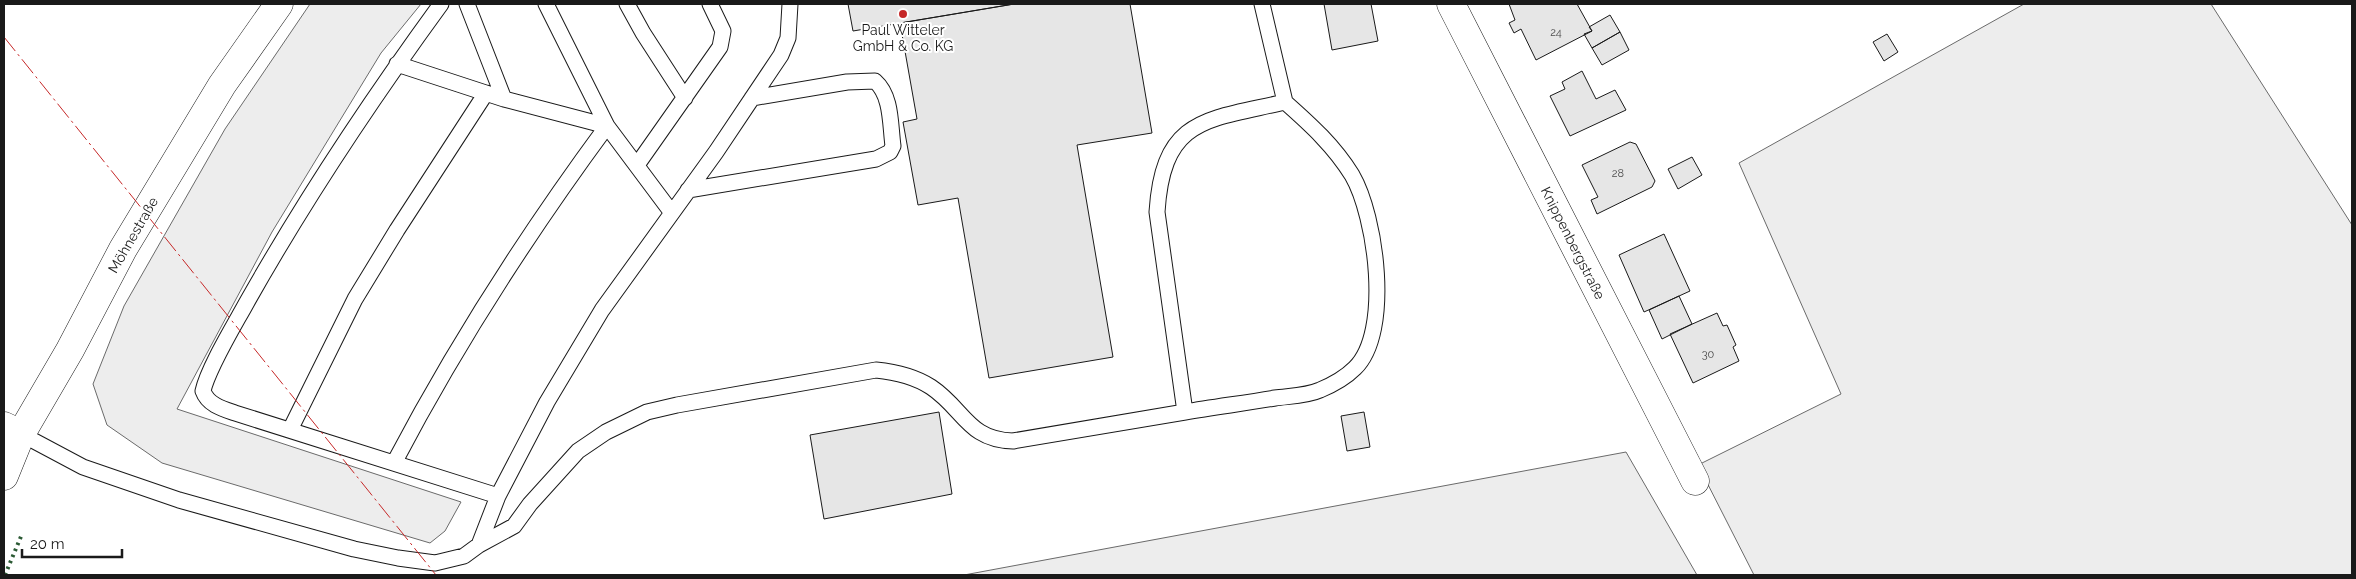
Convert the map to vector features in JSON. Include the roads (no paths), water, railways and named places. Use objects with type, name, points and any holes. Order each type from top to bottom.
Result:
[{"type":"main road","name":"Möhnestraße","points":[[4,476],[12,430],[70,350],[123,249],[222,86],[279,4]]},
{"type":"main road","name":"Knippenbergstraße","points":[[1451,4],[1696,481]]},
{"type":"lane","points":[[441,4],[398,64],[272,257],[205,384],[205,397],[213,404],[498,496]]},
{"type":"lane","points":[[467,4],[477,35],[504,99]]},
{"type":"lane","points":[[546,4],[607,126],[672,213]]},
{"type":"lane","points":[[627,4],[643,33],[685,98]]},
{"type":"lane","points":[[637,165],[720,47],[723,31],[710,4]]},
{"type":"lane","points":[[479,544],[498,496],[547,402],[602,310],[672,213],[781,55],[788,38],[790,4]]},
{"type":"lane","points":[[12,430],[83,467],[179,500],[354,549],[435,563],[464,556],[479,544],[514,526],[530,504],[578,451],[606,432],[647,412],[677,405],[876,370],[899,373],[926,384],[983,436],[998,441],[1012,441],[1319,391],[1356,367],[1369,348],[1375,322],[1374,247],[1363,198],[1352,175],[1332,146],[1285,102],[1262,4]]},
{"type":"lane","points":[[398,64],[504,99],[607,126]]},
{"type":"lane","points":[[688,190],[876,159],[890,152],[893,146],[887,100],[883,88],[875,81],[847,82],[752,98]]},
{"type":"lane","points":[[290,430],[355,299],[402,222],[486,93]]},
{"type":"lane","points":[[1185,412],[1157,212],[1158,191],[1164,168],[1168,156],[1180,139],[1195,126],[1215,118],[1285,102]]},
{"type":"lane","points":[[394,463],[465,337],[563,185],[607,126]]},
{"type":"place","name":"Paul Witteler GmbH & Co. KG","points":[[903,14]]}]
